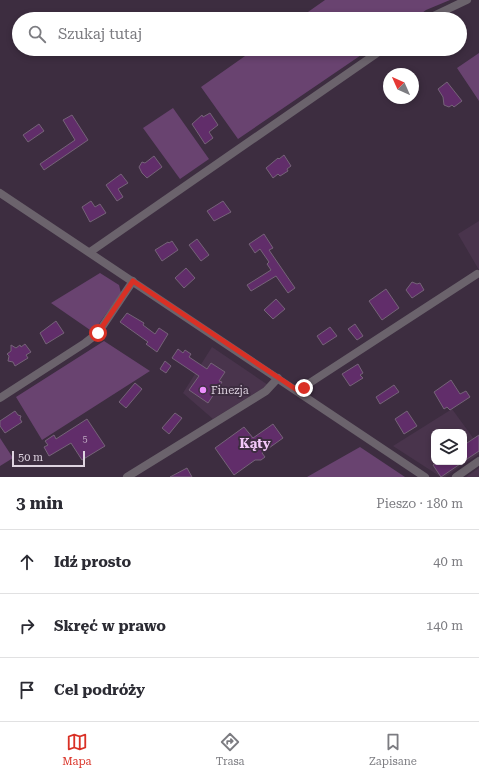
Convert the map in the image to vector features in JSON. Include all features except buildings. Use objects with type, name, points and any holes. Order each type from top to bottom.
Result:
[{"type":"street","points":[[442,12],[467,0]]},
{"type":"street","points":[[90,252],[373,56]]},
{"type":"street","points":[[0,192],[425,477]]},
{"type":"street","points":[[300,392],[305,386],[477,274]]},
{"type":"street","points":[[0,398],[98,333],[133,281]]},
{"type":"street","points":[[127,477],[266,391],[278,378]]},
{"type":"street","points":[[456,477],[479,461]]},
{"type":"shaded area","points":[[325,0],[450,0],[423,12],[308,12]]},
{"type":"shaded area","points":[[479,53],[479,101],[457,68]]},
{"type":"shaded area","points":[[245,56],[360,56],[238,139],[201,87]]},
{"type":"shaded area","points":[[173,108],[209,159],[180,179],[143,128]]},
{"type":"shaded area","points":[[479,221],[479,270],[458,234]]},
{"type":"shaded area","points":[[100,273],[119,285],[121,293],[93,332],[51,303]]},
{"type":"shaded area","points":[[104,341],[150,371],[42,440],[16,397]]},
{"type":"shaded area","points":[[212,347],[268,385],[213,419],[183,393]]},
{"type":"shaded area","points":[[452,409],[467,429],[431,429],[431,465],[463,465],[445,477],[441,477],[393,446]]},
{"type":"shaded area","points":[[467,430],[479,446],[479,454],[467,462]]},
{"type":"shaded area","points":[[0,438],[13,458],[0,466]]},
{"type":"shaded area","points":[[360,447],[405,477],[307,477]]},
{"type":"shaded area","points":[[479,468],[479,477],[466,477]]},
{"type":"place","name":"Finezja","points":[[203,390]]},
{"type":"district","name":"Kąty","points":[[255,443]]},
{"type":"route","points":[[98,333],[133,281],[300,392],[304,388]]}]
